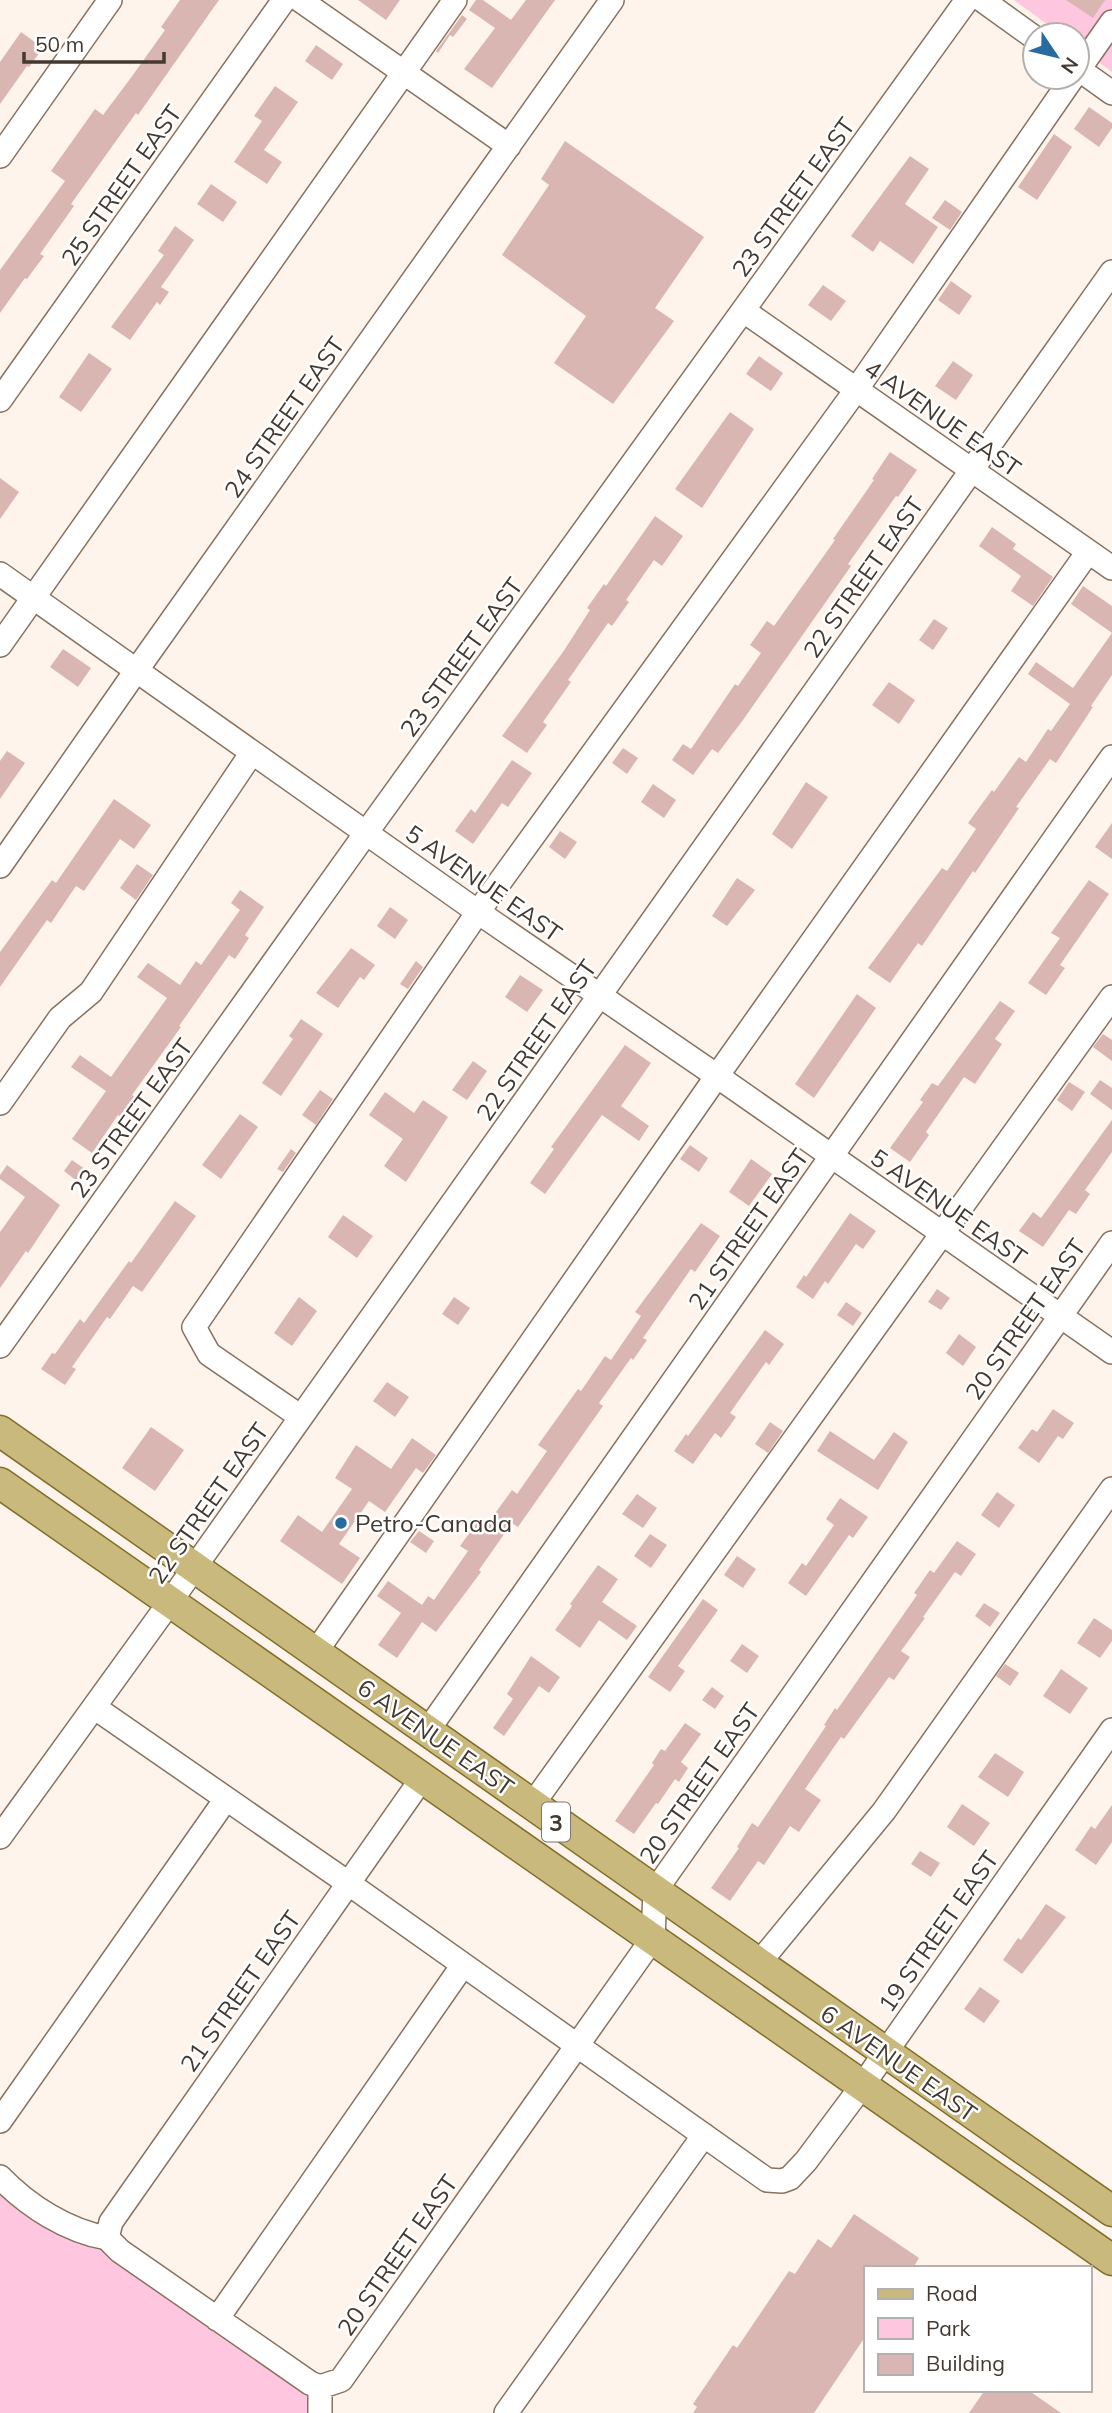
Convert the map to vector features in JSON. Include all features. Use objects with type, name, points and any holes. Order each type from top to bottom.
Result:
[{"type":"main road","name":"6 AVENUE EAST","points":[[0,1431],[1112,2211]]},
{"type":"main road","name":"6 AVENUE EAST","points":[[0,1482],[1112,2260]]},
{"type":"street","points":[[0,156],[110,0]]},
{"type":"street","name":"25 STREET EAST","points":[[0,400],[284,0]]},
{"type":"street","points":[[300,0],[509,146]]},
{"type":"street","points":[[0,645],[455,0]]},
{"type":"street","name":"24 STREET EAST","points":[[0,866],[135,671],[612,0]]},
{"type":"street","name":"23 STREET EAST","points":[[0,1346],[967,0]]},
{"type":"street","points":[[982,0],[1021,28]]},
{"type":"street","points":[[1091,51],[1112,22]]},
{"type":"street","points":[[1091,81],[1112,93]]},
{"type":"street","points":[[301,1417],[209,1354],[194,1327],[478,912],[856,390],[1063,91]]},
{"type":"street","name":"22 STREET EAST","points":[[0,1836],[170,1602],[1112,272]]},
{"type":"street","name":"4 AVENUE EAST","points":[[744,311],[1112,568]]},
{"type":"street","points":[[315,1653],[717,1076],[1088,552]]},
{"type":"street","name":"5 AVENUE EAST","points":[[0,574],[251,754],[1112,1352]]},
{"type":"street","points":[[0,1103],[60,1018],[91,992],[251,754]]},
{"type":"street","name":"21 STREET EAST","points":[[428,1730],[1112,757]]},
{"type":"street","points":[[532,1805],[1112,997]]},
{"type":"street","name":"20 STREET EAST","points":[[320,2387],[341,2380],[653,1938],[655,1891],[1112,1243]]},
{"type":"street","points":[[759,1963],[884,1811],[928,1745],[1112,1489]]},
{"type":"street","name":"19 STREET EAST","points":[[94,1707],[767,2180],[782,2181],[790,2178],[806,2161],[862,2086],[1112,1730]]},
{"type":"street","name":"21 STREET EAST","points":[[107,2238],[111,2222],[423,1777]]},
{"type":"street","points":[[0,2121],[226,1799]]},
{"type":"street","points":[[216,2319],[463,1965]]},
{"type":"street","points":[[506,2413],[704,2135]]},
{"type":"street","points":[[0,2177],[12,2189],[74,2230],[107,2238],[120,2252],[320,2387],[320,2413]]},
{"type":"green space","points":[[1014,0],[1112,0],[1112,72],[1091,56],[1091,21],[1043,21]]},
{"type":"green space","points":[[0,2176],[333,2390],[326,2413],[0,2413]]},
{"type":"building","points":[[180,0],[219,0],[71,204],[74,206],[40,254],[44,256],[0,313],[0,270],[65,181],[51,171],[95,109],[103,115],[165,30],[161,27]]},
{"type":"building","points":[[358,0],[400,0],[386,20]]},
{"type":"building","points":[[476,0],[483,0],[511,20],[526,0],[555,0],[492,88],[464,69],[495,28],[469,10]]},
{"type":"building","points":[[1066,0],[1105,0],[1093,18]]},
{"type":"building","points":[[462,15],[467,19],[453,37],[450,35],[438,53],[436,51]]},
{"type":"building","points":[[21,32],[43,48],[0,104],[0,62]]},
{"type":"building","points":[[316,45],[343,64],[332,80],[305,61]]},
{"type":"building","points":[[275,86],[298,102],[264,150],[282,162],[267,184],[234,162],[262,121],[254,116]]},
{"type":"building","points":[[1089,107],[1112,123],[1112,128],[1099,147],[1074,129]]},
{"type":"building","points":[[1054,134],[1072,147],[1037,200],[1018,187]]},
{"type":"building","points":[[565,141],[704,237],[655,308],[674,321],[613,404],[554,363],[586,316],[502,255],[549,185],[541,179]]},
{"type":"building","points":[[910,156],[929,169],[905,204],[938,227],[913,264],[880,241],[873,252],[851,236]]},
{"type":"building","points":[[211,184],[237,202],[223,222],[197,204]]},
{"type":"building","points":[[945,200],[962,212],[950,230],[932,218]]},
{"type":"building","points":[[175,226],[194,240],[161,287],[169,292],[160,305],[157,302],[130,340],[111,327],[164,255],[158,251]]},
{"type":"building","points":[[951,281],[972,296],[959,315],[938,300]]},
{"type":"building","points":[[823,285],[846,301],[831,321],[808,305]]},
{"type":"building","points":[[89,353],[112,369],[81,412],[59,397]]},
{"type":"building","points":[[759,356],[783,373],[771,391],[746,374]]},
{"type":"building","points":[[953,361],[973,375],[956,400],[935,386]]},
{"type":"building","points":[[730,412],[754,429],[702,508],[675,489]]},
{"type":"building","points":[[890,452],[917,470],[848,564],[851,566],[743,720],[718,753],[712,749],[693,775],[672,760],[683,744],[691,749],[735,684],[738,686],[761,653],[750,645],[767,621],[774,626],[835,540],[833,539]]},
{"type":"building","points":[[0,478],[19,492],[0,519]]},
{"type":"building","points":[[655,516],[683,536],[662,566],[654,560],[626,600],[629,602],[612,626],[608,623],[568,680],[571,682],[543,722],[547,725],[527,753],[502,736],[563,652],[590,610],[587,608],[604,584],[606,586]]},
{"type":"building","points":[[992,527],[1016,544],[1013,549],[1053,577],[1033,606],[1011,591],[1021,576],[979,546]]},
{"type":"building","points":[[1083,586],[1112,606],[1112,633],[1071,604]]},
{"type":"building","points":[[934,619],[948,628],[933,650],[919,640]]},
{"type":"building","points":[[1112,633],[1112,675],[1091,706],[1093,707],[1056,763],[1050,759],[975,873],[973,871],[922,946],[918,943],[890,983],[868,968],[942,868],[947,871],[976,829],[968,823],[992,790],[994,792],[1019,757],[1026,762],[1048,729],[1051,731],[1070,704],[1028,674],[1036,662],[1073,688]]},
{"type":"building","points":[[63,649],[91,668],[78,687],[50,667]]},
{"type":"building","points":[[889,682],[915,700],[899,724],[872,705]]},
{"type":"building","points":[[623,748],[638,758],[627,774],[612,763]]},
{"type":"building","points":[[7,751],[25,763],[0,799],[0,761]]},
{"type":"building","points":[[512,760],[532,773],[508,807],[502,803],[473,844],[455,831],[471,809],[475,813]]},
{"type":"building","points":[[806,782],[828,797],[792,849],[772,834]]},
{"type":"building","points":[[653,784],[676,800],[664,818],[641,802]]},
{"type":"building","points":[[114,799],[151,825],[134,849],[120,839],[84,891],[76,886],[51,923],[47,920],[0,987],[0,952],[52,880],[56,883]]},
{"type":"building","points":[[1112,823],[1112,859],[1095,847]]},
{"type":"building","points":[[560,831],[577,842],[565,859],[549,847]]},
{"type":"building","points":[[137,864],[153,875],[136,900],[120,888]]},
{"type":"building","points":[[737,878],[755,890],[727,926],[712,916]]},
{"type":"building","points":[[1089,880],[1109,894],[1060,965],[1065,968],[1046,995],[1028,983],[1060,938],[1051,933]]},
{"type":"building","points":[[240,890],[264,907],[245,935],[249,938],[235,959],[229,955],[132,1095],[135,1097],[121,1117],[118,1115],[92,1153],[72,1139],[106,1091],[71,1067],[80,1055],[111,1077],[167,998],[137,977],[148,963],[180,985],[196,961],[201,965],[240,910],[231,903]]},
{"type":"building","points":[[390,907],[408,920],[395,939],[377,926]]},
{"type":"building","points":[[351,948],[375,965],[364,980],[360,977],[338,1008],[316,993]]},
{"type":"building","points":[[416,961],[423,967],[408,989],[400,984]]},
{"type":"building","points":[[520,975],[543,990],[527,1012],[505,997]]},
{"type":"building","points":[[857,994],[876,1008],[814,1098],[795,1084]]},
{"type":"building","points":[[1000,1001],[1015,1011],[995,1039],[1002,1044],[975,1084],[964,1077],[926,1132],[929,1135],[910,1162],[890,1148],[923,1102],[920,1100],[932,1083],[938,1086]]},
{"type":"building","points":[[301,1019],[323,1034],[281,1096],[262,1083],[293,1039],[289,1036]]},
{"type":"building","points":[[1103,1034],[1112,1040],[1112,1061],[1093,1047]]},
{"type":"building","points":[[625,1045],[651,1063],[621,1106],[649,1126],[639,1141],[602,1115],[545,1194],[530,1183],[554,1149],[551,1147]]},
{"type":"building","points":[[473,1061],[487,1071],[467,1100],[452,1090]]},
{"type":"building","points":[[1100,1080],[1112,1088],[1112,1110],[1090,1094]]},
{"type":"building","points":[[1069,1082],[1085,1092],[1072,1111],[1057,1100]]},
{"type":"building","points":[[320,1090],[333,1099],[316,1125],[302,1115]]},
{"type":"building","points":[[385,1092],[414,1113],[423,1100],[448,1117],[406,1182],[384,1166],[403,1139],[369,1115]]},
{"type":"building","points":[[240,1114],[258,1127],[221,1179],[202,1165]]},
{"type":"building","points":[[1112,1120],[1112,1152],[1085,1190],[1090,1194],[1076,1214],[1069,1210],[1043,1247],[1019,1231],[1033,1212],[1041,1218]]},
{"type":"building","points":[[690,1145],[708,1158],[699,1172],[680,1159]]},
{"type":"building","points":[[291,1149],[296,1153],[283,1172],[277,1169]]},
{"type":"building","points":[[751,1159],[772,1174],[749,1206],[729,1192]]},
{"type":"building","points":[[72,1160],[85,1169],[77,1181],[64,1171]]},
{"type":"building","points":[[7,1165],[60,1205],[28,1253],[26,1251],[0,1288],[0,1232],[25,1197],[0,1179]]},
{"type":"building","points":[[175,1201],[196,1216],[142,1292],[133,1286],[110,1319],[107,1317],[72,1367],[76,1369],[65,1385],[41,1369],[80,1319],[84,1323]]},
{"type":"building","points":[[850,1213],[876,1231],[863,1249],[856,1244],[828,1284],[825,1281],[813,1299],[796,1287],[804,1275],[806,1277]]},
{"type":"building","points":[[343,1215],[373,1236],[357,1258],[328,1237]]},
{"type":"building","points":[[701,1223],[720,1236],[695,1272],[691,1269],[643,1338],[647,1340],[599,1403],[603,1406],[518,1527],[512,1523],[479,1570],[481,1572],[436,1632],[422,1622],[397,1658],[378,1645],[401,1613],[377,1596],[388,1581],[422,1605],[428,1596],[434,1600],[468,1551],[460,1546],[478,1521],[486,1526],[512,1490],[517,1494],[547,1451],[538,1445],[605,1356],[611,1360],[641,1316],[635,1312]]},
{"type":"building","points":[[937,1289],[950,1298],[941,1310],[928,1302]]},
{"type":"building","points":[[299,1297],[317,1311],[292,1346],[274,1333]]},
{"type":"building","points":[[454,1297],[470,1308],[458,1325],[442,1314]]},
{"type":"building","points":[[846,1302],[862,1313],[853,1326],[837,1315]]},
{"type":"building","points":[[765,1330],[784,1344],[769,1365],[766,1362],[730,1413],[736,1417],[721,1438],[715,1433],[693,1464],[674,1451],[686,1434],[688,1436]]},
{"type":"building","points":[[959,1334],[976,1347],[963,1366],[946,1353]]},
{"type":"building","points":[[387,1382],[409,1397],[395,1417],[373,1401]]},
{"type":"building","points":[[1053,1409],[1074,1423],[1063,1439],[1058,1436],[1039,1463],[1018,1448],[1032,1429],[1037,1432]]},
{"type":"building","points":[[770,1422],[783,1431],[768,1453],[755,1444]]},
{"type":"building","points":[[151,1427],[184,1450],[155,1491],[122,1468]]},
{"type":"building","points":[[830,1431],[874,1460],[894,1432],[908,1442],[878,1490],[817,1451]]},
{"type":"building","name":"Petro-Canada","points":[[412,1438],[436,1455],[423,1473],[416,1468],[385,1512],[369,1501],[339,1544],[360,1558],[342,1584],[280,1541],[298,1515],[322,1532],[352,1489],[335,1478],[356,1445],[391,1469]]},
{"type":"building","points":[[997,1492],[1015,1505],[999,1528],[981,1515]]},
{"type":"building","points":[[637,1494],[657,1508],[643,1528],[622,1514]]},
{"type":"building","points":[[840,1498],[868,1517],[853,1538],[849,1535],[806,1596],[788,1583],[802,1563],[806,1566],[834,1525],[826,1519]]},
{"type":"building","points":[[419,1531],[434,1541],[426,1553],[410,1542]]},
{"type":"building","points":[[650,1534],[667,1545],[651,1568],[634,1556]]},
{"type":"building","points":[[957,1541],[976,1554],[961,1576],[955,1572],[923,1617],[925,1618],[901,1651],[910,1657],[894,1680],[889,1677],[844,1739],[841,1737],[805,1789],[821,1800],[799,1832],[790,1826],[764,1865],[758,1861],[730,1901],[711,1888],[739,1848],[737,1847],[752,1823],[758,1827],[826,1726],[824,1725],[835,1708],[837,1710],[917,1595],[914,1593],[930,1570],[934,1573]]},
{"type":"building","points":[[737,1556],[756,1569],[743,1588],[724,1575]]},
{"type":"building","points":[[598,1565],[618,1579],[602,1602],[637,1626],[627,1640],[599,1620],[580,1648],[555,1630]]},
{"type":"building","points":[[703,1599],[718,1610],[678,1666],[685,1671],[670,1692],[648,1677]]},
{"type":"building","points":[[984,1603],[1000,1613],[990,1627],[975,1616]]},
{"type":"building","points":[[1094,1618],[1112,1630],[1112,1641],[1100,1658],[1077,1643]]},
{"type":"building","points":[[742,1644],[759,1656],[747,1673],[730,1661]]},
{"type":"building","points":[[531,1656],[560,1677],[549,1693],[539,1686],[504,1736],[493,1728],[513,1699],[507,1694]]},
{"type":"building","points":[[1005,1664],[1019,1673],[1010,1686],[996,1676]]},
{"type":"building","points":[[1061,1669],[1088,1688],[1070,1714],[1043,1696]]},
{"type":"building","points":[[712,1687],[724,1696],[715,1709],[702,1700]]},
{"type":"building","points":[[685,1723],[701,1734],[681,1762],[688,1768],[679,1782],[675,1779],[634,1834],[615,1821],[654,1765],[652,1763],[661,1749],[665,1751]]},
{"type":"building","points":[[995,1753],[1024,1772],[1008,1797],[978,1777]]},
{"type":"building","points":[[962,1804],[990,1823],[974,1846],[947,1827]]},
{"type":"building","points":[[1112,1805],[1112,1842],[1096,1865],[1075,1850],[1091,1826],[1095,1829]]},
{"type":"building","points":[[920,1851],[940,1863],[931,1877],[911,1864]]},
{"type":"building","points":[[1046,1904],[1066,1917],[1022,1974],[1003,1960]]},
{"type":"building","points":[[980,1987],[1000,2001],[984,2023],[964,2009]]},
{"type":"building","points":[[854,2214],[919,2258],[914,2266],[864,2266],[864,2338],[814,2413],[693,2413],[697,2407],[693,2404],[733,2345],[737,2348],[789,2271],[795,2274],[818,2239],[831,2248]]},
{"type":"building","points":[[984,2392],[1031,2392],[1061,2413],[969,2413]]},
{"type":"place","name":"Petro-Canada","points":[[341,1523]]}]
